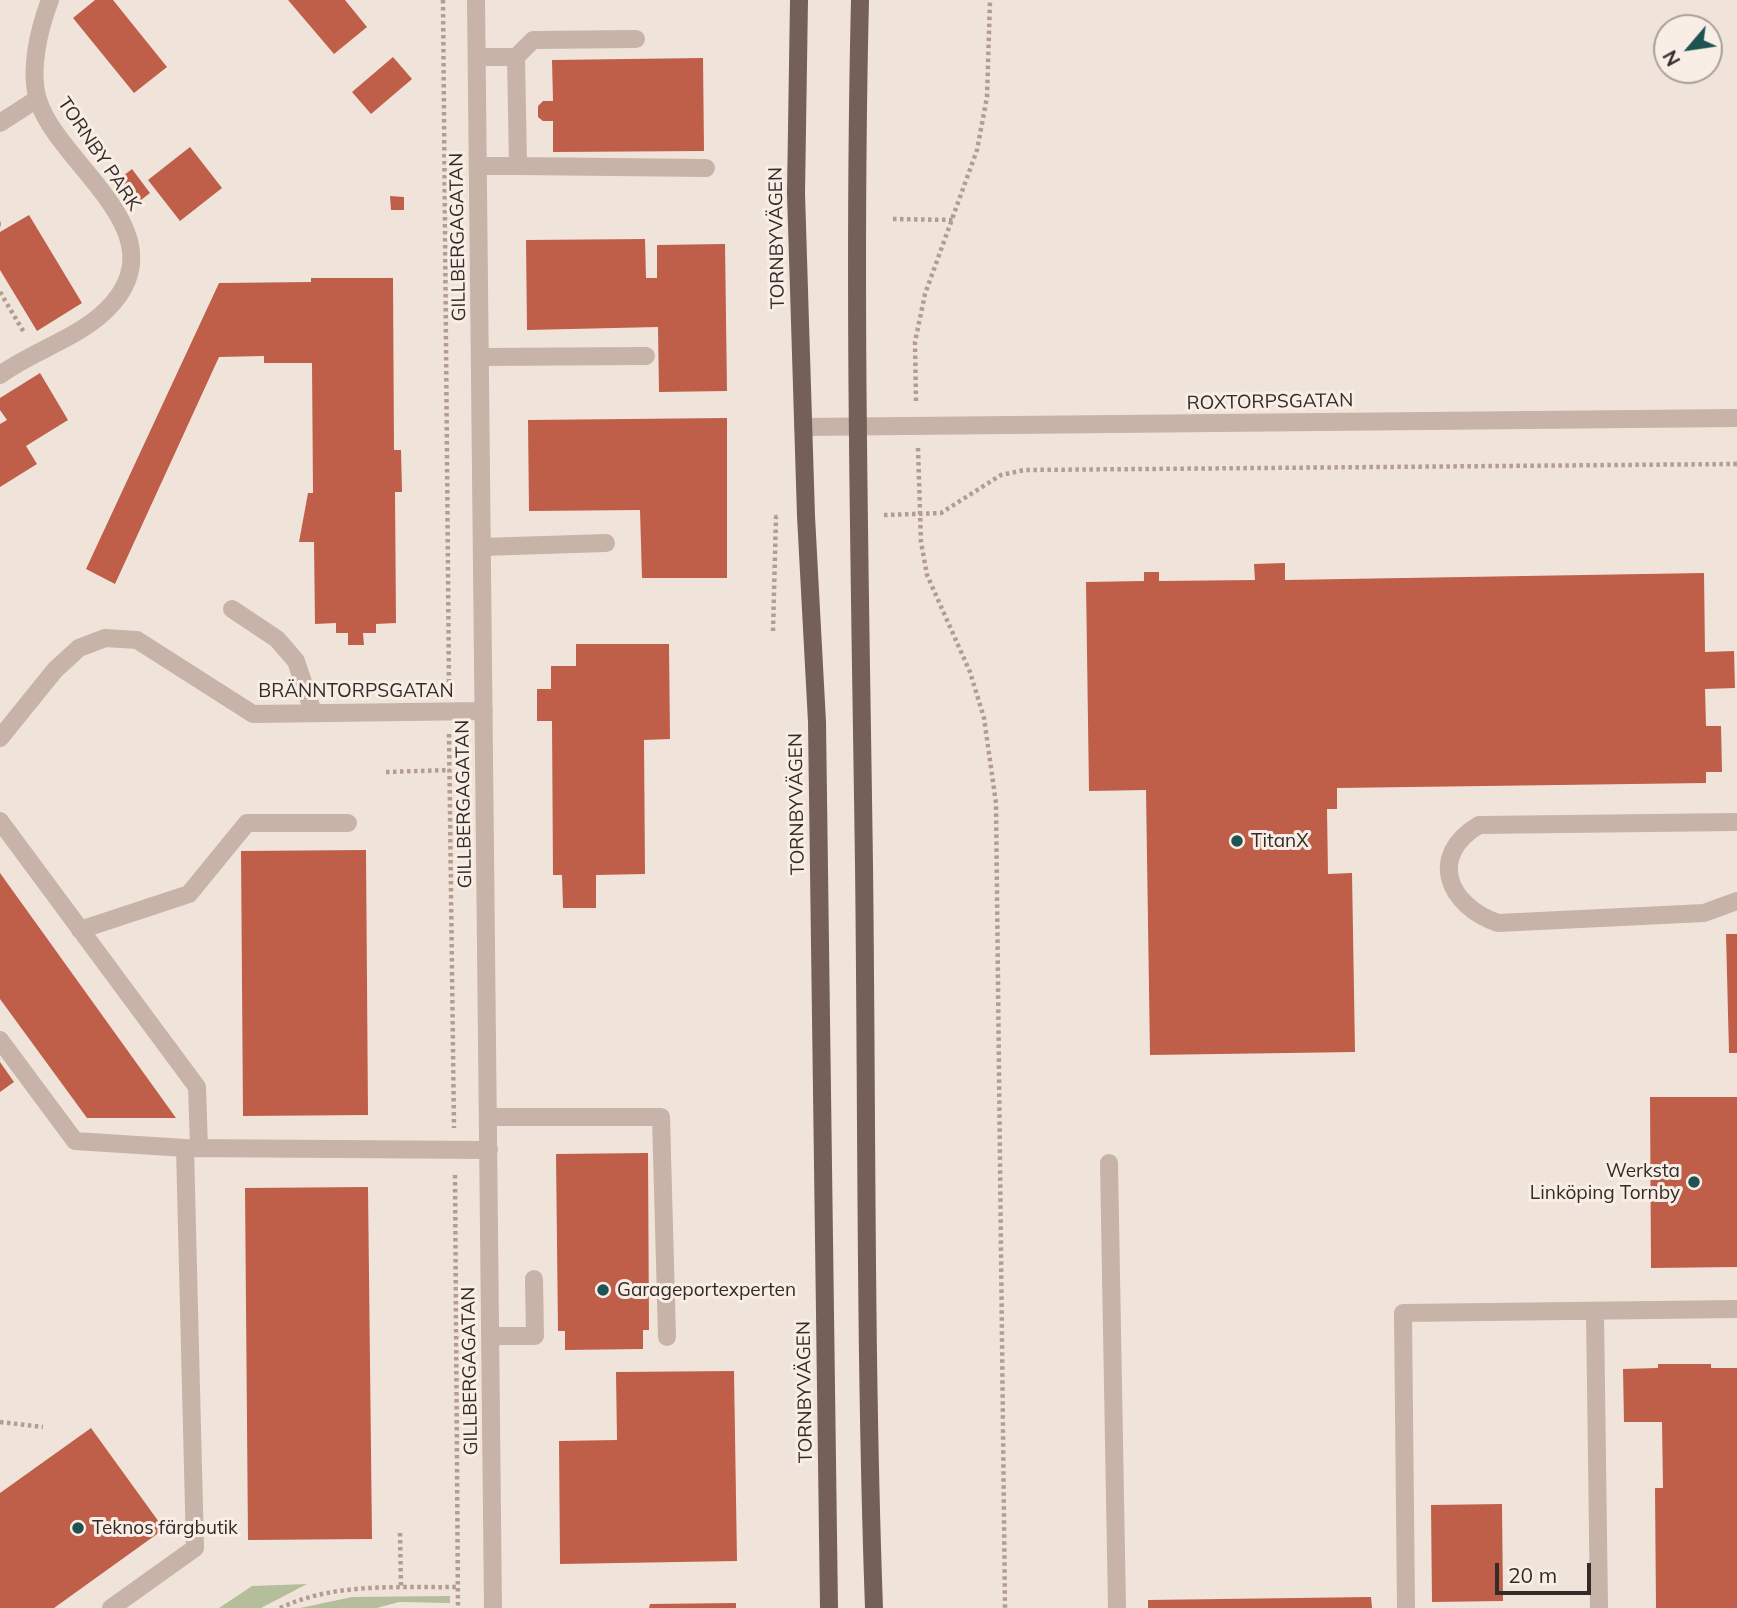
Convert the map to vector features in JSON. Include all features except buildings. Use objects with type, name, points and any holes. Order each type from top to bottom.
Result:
[{"type":"main road","name":"TORNBYVÄGEN","points":[[799,0],[796,193],[803,427],[817,722],[828,1608]]},
{"type":"main road","points":[[860,0],[857,136],[859,427],[868,1420],[874,1608]]},
{"type":"street","name":"TORNBY PARK","points":[[0,375],[104,313],[124,286],[131,268],[128,235],[115,211],[46,117],[37,99],[36,54],[50,0]]},
{"type":"street","name":"GILLBERGAGATAN","points":[[476,0],[493,1608]]},
{"type":"street","points":[[477,57],[516,57],[533,40],[636,39]]},
{"type":"street","points":[[516,57],[518,166]]},
{"type":"street","name":"TORNBY PARK","points":[[0,123],[37,99]]},
{"type":"street","points":[[478,166],[706,168]]},
{"type":"street","points":[[480,357],[646,356]]},
{"type":"street","name":"ROXTORPSGATAN","points":[[803,427],[1737,418]]},
{"type":"street","points":[[482,547],[606,543]]},
{"type":"street","points":[[232,609],[276,639],[296,661],[313,712]]},
{"type":"street","name":"BRÄNNTORPSGATAN","points":[[0,738],[55,670],[79,648],[105,638],[137,639],[253,714],[484,711]]},
{"type":"street","points":[[0,821],[197,1087],[192,1148],[195,1548],[111,1608]]},
{"type":"street","points":[[1737,822],[1479,825],[1463,834],[1452,850],[1448,869],[1452,887],[1462,901],[1481,917],[1498,923],[1704,913],[1737,901]]},
{"type":"street","points":[[80,930],[189,894],[247,823],[348,823]]},
{"type":"street","points":[[0,1041],[75,1141],[192,1148],[489,1150]]},
{"type":"street","points":[[488,1117],[661,1117],[667,1337]]},
{"type":"street","points":[[1109,1163],[1117,1608]]},
{"type":"street","points":[[490,1336],[535,1336],[534,1279]]},
{"type":"street","points":[[1406,1608],[1402,1313],[1737,1310]]},
{"type":"street","points":[[1595,1311],[1599,1608]]},
{"type":"path","points":[[443,0],[458,1608]]},
{"type":"path","points":[[990,0],[987,97],[977,150],[954,220],[925,294],[915,342],[919,515],[927,575],[970,672],[984,719],[996,803],[1005,1608]]},
{"type":"path","points":[[893,219],[954,220]]},
{"type":"path","points":[[0,292],[37,353]]},
{"type":"path","points":[[919,515],[941,513],[1001,475],[1024,470],[1737,464]]},
{"type":"path","points":[[386,772],[450,770]]},
{"type":"path","points":[[0,1422],[43,1427]]},
{"type":"path","points":[[400,1534],[401,1588]]},
{"type":"path","points":[[280,1608],[299,1599],[336,1590],[458,1587]]},
{"type":"green space","points":[[307,1584],[261,1608],[219,1608],[252,1586]]},
{"type":"green space","points":[[450,1596],[450,1603],[399,1602],[377,1608],[300,1608],[352,1597]]},
{"type":"place","name":"TitanX","points":[[1237,841]]},
{"type":"place","name":"Werksta Linköping Tornby","points":[[1694,1182]]},
{"type":"place","name":"Garageportexperten","points":[[603,1290]]},
{"type":"place","name":"Teknos färgbutik","points":[[78,1528]]}]
